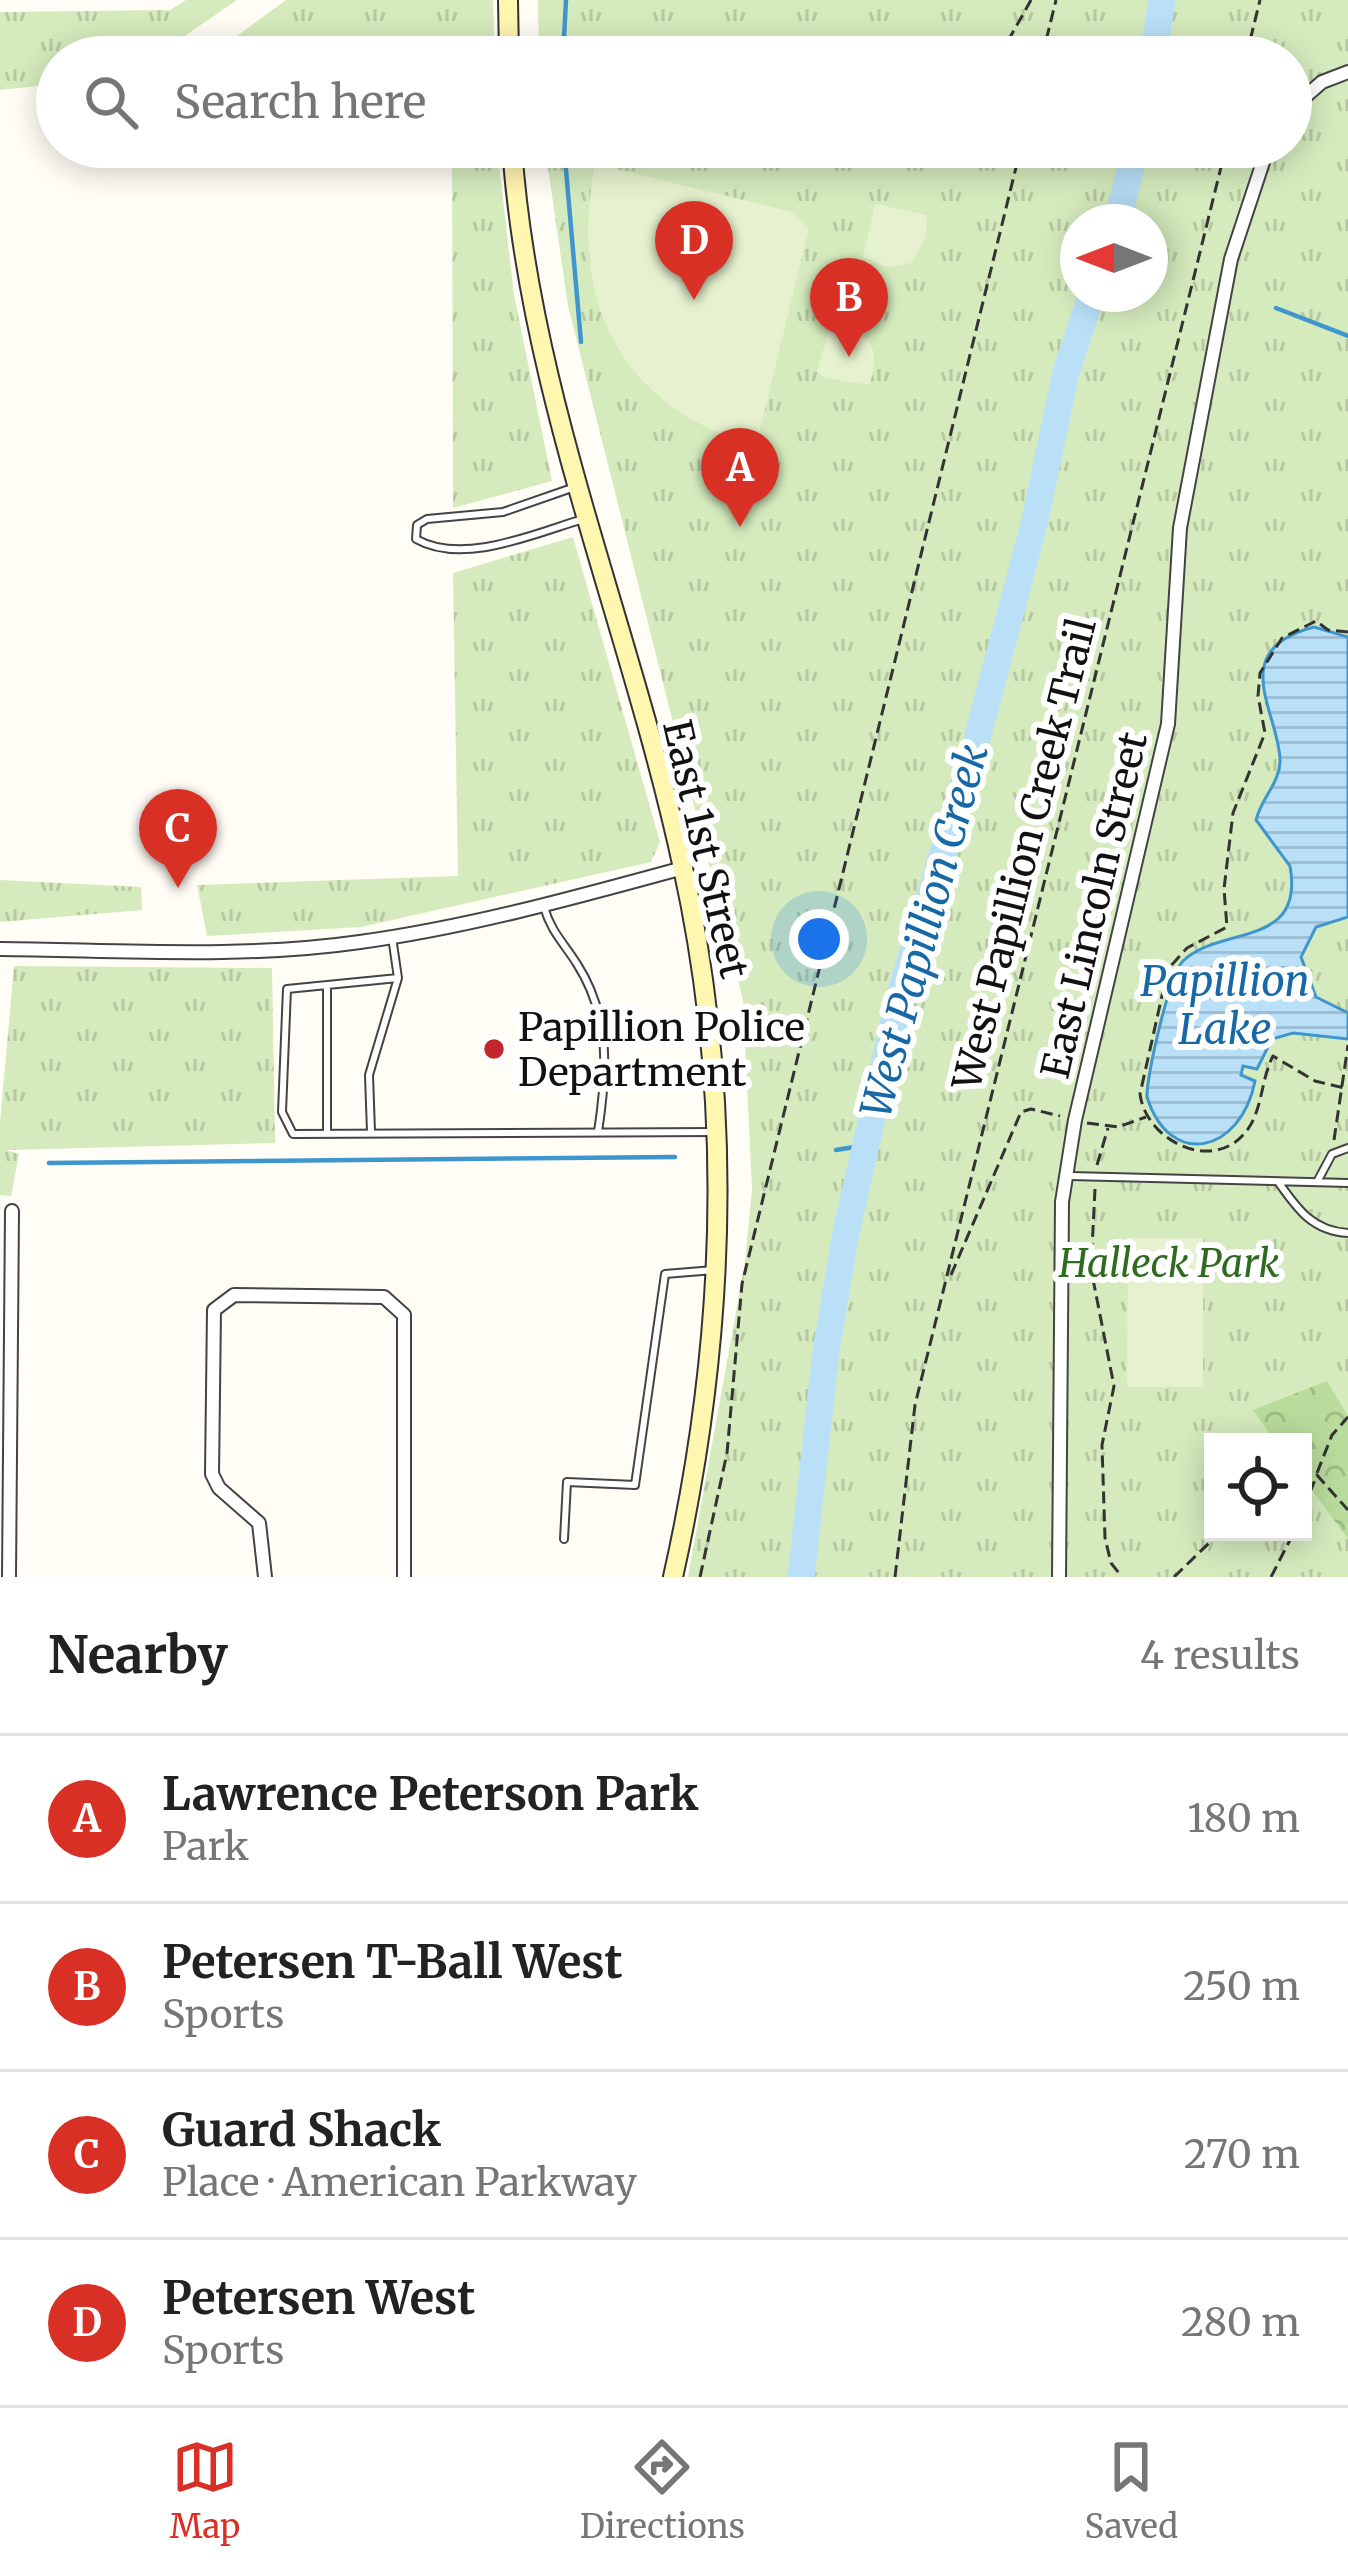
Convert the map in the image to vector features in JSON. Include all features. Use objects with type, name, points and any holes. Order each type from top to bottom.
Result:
[{"type":"main road","points":[[508,0],[509,36]]},
{"type":"main road","name":"East 1st Street","points":[[515,168],[538,332],[683,868],[712,1032],[719,1132],[718,1270],[701,1440],[673,1577]]},
{"type":"street","points":[[1312,91],[1348,72]]},
{"type":"street","name":"East Lincoln Street","points":[[1059,1577],[1060,1234],[1066,1176],[1168,724],[1180,528],[1234,251],[1261,168]]},
{"type":"street","points":[[0,949],[226,950],[392,937],[543,905],[683,868]]},
{"type":"street","points":[[8,1577],[5,1311],[12,1211]]},
{"type":"street","points":[[265,1577],[259,1523],[219,1488],[212,1474],[214,1310],[233,1295],[384,1297],[404,1315],[404,1577]]},
{"type":"lane","points":[[578,486],[503,512],[427,519],[417,525],[416,539],[428,546],[492,546],[586,518]]},
{"type":"lane","points":[[543,905],[556,941],[575,960],[596,1000],[606,1052],[598,1132]]},
{"type":"lane","points":[[371,1133],[369,1075],[398,978],[392,937]]},
{"type":"lane","points":[[398,978],[287,989],[282,1112],[293,1134],[719,1132]]},
{"type":"lane","points":[[327,985],[328,1134]]},
{"type":"lane","points":[[1317,1182],[1332,1154],[1348,1148]]},
{"type":"lane","points":[[1066,1176],[1348,1183]]},
{"type":"lane","points":[[1279,1183],[1302,1215],[1327,1232],[1348,1233]]},
{"type":"lane","points":[[564,1539],[567,1482],[635,1485],[664,1274],[718,1270]]},
{"type":"path","points":[[1011,36],[1031,0]]},
{"type":"path","points":[[1047,36],[1056,0]]},
{"type":"path","points":[[1251,36],[1260,0]]},
{"type":"path","points":[[700,1577],[727,1453],[742,1284],[1016,168]]},
{"type":"path","name":"West Papillion Creek Trail","points":[[895,1577],[913,1421],[1221,168]]},
{"type":"path","points":[[1348,632],[1328,630],[1316,621],[1282,638],[1268,652],[1258,697],[1265,733],[1246,771],[1226,852],[1227,927],[1187,948],[1168,969],[1140,1079],[1146,1117],[1182,1148],[1210,1150],[1238,1140],[1249,1128],[1273,1056],[1348,1089]]},
{"type":"path","points":[[1332,1154],[1348,1045]]},
{"type":"path","points":[[947,1282],[1022,1112],[1031,1108],[1109,1126],[1146,1117]]},
{"type":"path","points":[[1096,1168],[1109,1126]]},
{"type":"path","points":[[1095,1187],[1091,1269],[1114,1386],[1102,1445],[1105,1538],[1112,1563],[1123,1577]]},
{"type":"path","points":[[1312,1487],[1331,1435],[1348,1417]]},
{"type":"path","points":[[1317,1475],[1348,1510]]},
{"type":"path","points":[[1271,1577],[1289,1541]]},
{"type":"path","points":[[1174,1577],[1209,1543]]},
{"type":"green space","points":[[186,0],[237,0],[185,36],[36,36],[36,86],[0,90],[0,12],[170,10]]},
{"type":"green space","points":[[286,0],[493,0],[494,36],[237,36]]},
{"type":"green space","name":"Halleck Park","points":[[538,0],[1348,0],[1348,1577],[688,1577],[745,1262],[752,1189],[743,1000],[568,306],[548,168],[1312,168],[1312,36],[539,36]]},
{"type":"green space","points":[[452,168],[499,168],[514,295],[552,481],[453,508]]},
{"type":"green space","points":[[595,168],[612,168],[793,212],[809,228],[756,446],[708,428],[669,404],[638,375],[614,341],[598,302],[590,260]]},
{"type":"green space","points":[[875,204],[927,215],[925,240],[911,263],[887,267],[863,257]]},
{"type":"green space","points":[[830,327],[855,332],[869,343],[874,361],[869,385],[822,377],[817,371]]},
{"type":"green space","points":[[573,537],[660,842],[651,862],[361,927],[207,936],[197,885],[458,876],[453,573]]},
{"type":"green space","points":[[0,880],[141,887],[142,910],[0,922]]},
{"type":"green space","points":[[14,966],[272,968],[275,1143],[6,1150],[19,1154],[11,1196],[0,1195],[0,1123]]},
{"type":"green space","name":"Halleck Park","points":[[1128,1238],[1203,1238],[1203,1387],[1127,1387]]},
{"type":"green space","points":[[1327,1381],[1348,1416],[1348,1539],[1312,1490],[1312,1433],[1270,1433],[1253,1410]]},
{"type":"water","name":"Papillion Lake","points":[[1314,627],[1348,637],[1348,917],[1316,927],[1301,957],[1316,997],[1348,1013],[1348,1039],[1293,1033],[1272,1039],[1257,1069],[1243,1066],[1241,1075],[1255,1081],[1235,1124],[1221,1137],[1188,1143],[1158,1120],[1147,1097],[1160,1026],[1183,961],[1199,950],[1256,931],[1285,911],[1291,892],[1290,866],[1256,820],[1280,759],[1263,684],[1264,666],[1271,651],[1287,637]]},
{"type":"waterway","points":[[564,36],[566,0]]},
{"type":"waterway","name":"West Papillion Creek","points":[[1156,36],[1162,0]]},
{"type":"waterway","points":[[566,168],[581,342]]},
{"type":"waterway","name":"West Papillion Creek","points":[[1122,204],[1131,168]]},
{"type":"waterway","points":[[1276,308],[1348,336]]},
{"type":"waterway","name":"West Papillion Creek","points":[[801,1577],[826,1351],[846,1232],[900,995],[973,754],[1034,524],[1066,372],[1086,312]]},
{"type":"waterway","points":[[836,1150],[867,1145]]},
{"type":"waterway","points":[[49,1163],[675,1157]]},
{"type":"place","name":"Petersen West","points":[[694,300]]},
{"type":"place","name":"Petersen T-Ball West","points":[[849,357]]},
{"type":"place","name":"Lawrence Peterson Park","points":[[740,527]]},
{"type":"place","name":"Guard Shack","points":[[178,888]]},
{"type":"place","name":"Papillion Police Department","points":[[494,1049]]}]
